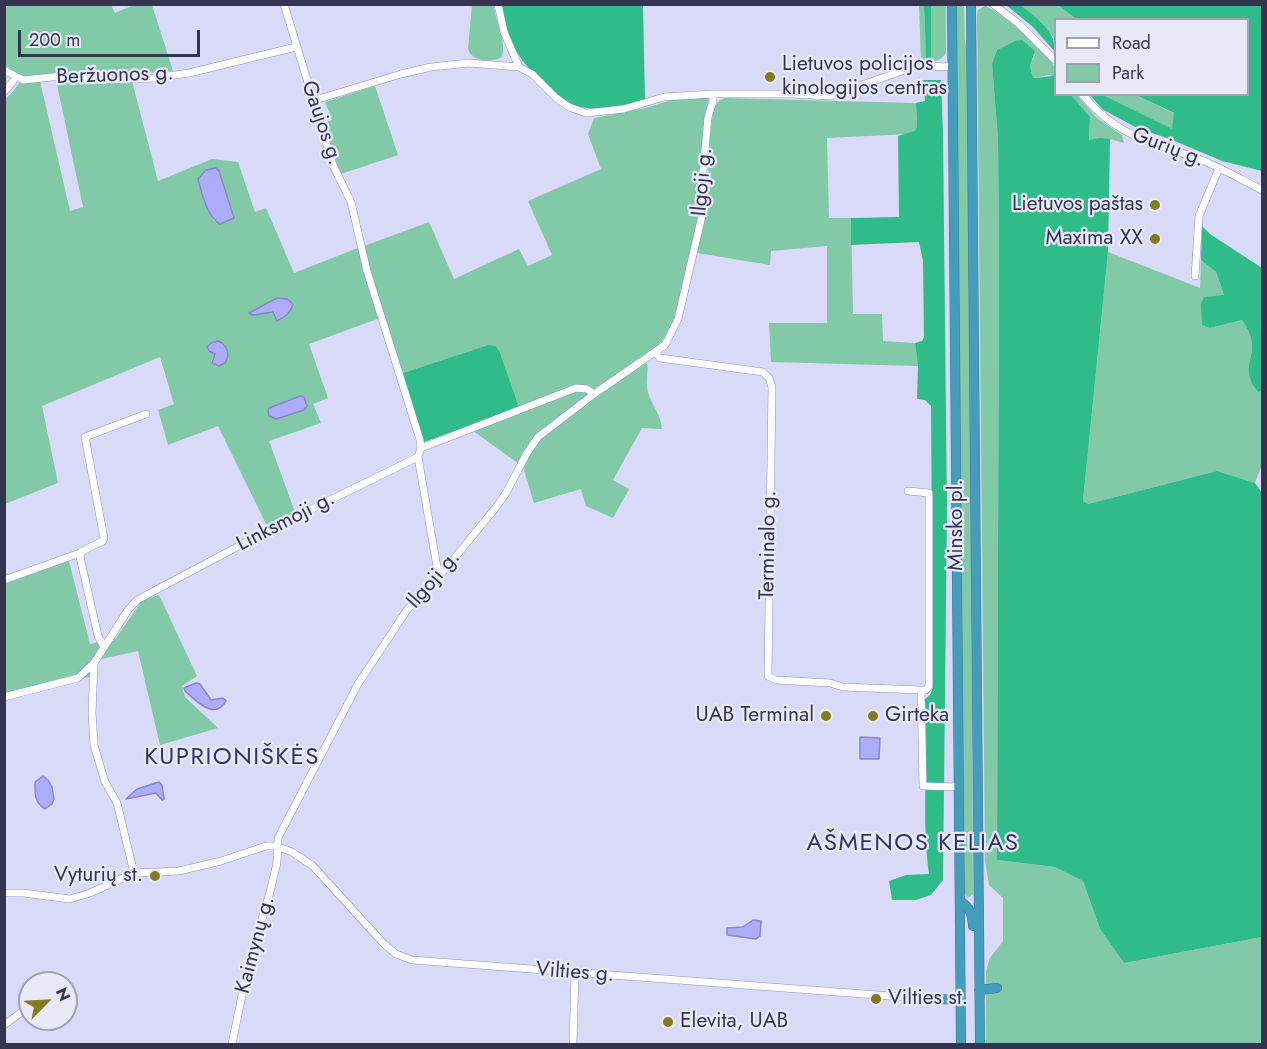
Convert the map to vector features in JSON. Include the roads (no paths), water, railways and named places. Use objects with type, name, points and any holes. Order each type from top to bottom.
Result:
[{"type":"highway","name":"Minsko pl.","points":[[952,4],[961,1044]]},
{"type":"highway","name":"Minsko pl.","points":[[971,4],[980,1044]]},
{"type":"highway","points":[[960,901],[967,905],[972,918],[973,950],[978,973]]},
{"type":"highway","points":[[979,990],[997,988]]},
{"type":"highway","points":[[917,998],[960,1000]]},
{"type":"street","name":"Gaujos g.","points":[[284,4],[333,165],[351,202],[367,271],[421,447]]},
{"type":"street","points":[[498,4],[504,32],[519,67]]},
{"type":"street","points":[[993,4],[1019,24],[1054,59]]},
{"type":"street","name":"Beržuonos g.","points":[[16,78],[23,80],[62,76],[93,80],[153,78],[189,73],[296,46]]},
{"type":"street","points":[[312,101],[401,74],[431,67],[469,63],[519,67],[531,74],[556,99],[586,113],[624,109],[664,97],[713,94],[831,96],[916,66],[953,67]]},
{"type":"street","points":[[4,70],[16,78],[4,92]]},
{"type":"street","name":"Ilgoji g.","points":[[276,846],[280,831],[302,794],[358,684],[407,610],[497,506],[538,437],[594,393],[665,345],[678,319],[704,207],[703,172],[708,117],[713,94]]},
{"type":"street","name":"Gurių g.","points":[[1084,96],[1099,114],[1124,132],[1218,168],[1263,190]]},
{"type":"street","points":[[1195,276],[1199,216],[1218,168]]},
{"type":"street","name":"Terminalo g.","points":[[655,353],[660,358],[763,372],[769,378],[772,387],[768,676],[776,680],[830,683],[843,687],[921,690]]},
{"type":"street","points":[[441,573],[437,567],[418,457],[421,447],[576,388],[587,389],[594,393]]},
{"type":"street","points":[[4,580],[80,553],[103,541],[85,437],[146,414]]},
{"type":"street","name":"Linksmoji g.","points":[[4,697],[78,678],[94,663],[128,610],[143,596],[246,541],[418,457]]},
{"type":"street","points":[[908,491],[929,493],[929,686],[926,690],[921,690],[923,786],[958,787]]},
{"type":"street","points":[[80,553],[98,636],[104,647]]},
{"type":"street","points":[[94,663],[94,746],[105,782],[117,803],[134,873]]},
{"type":"street","points":[[78,678],[89,684],[93,691]]},
{"type":"street","points":[[4,893],[70,899],[90,893],[134,873],[179,871],[221,861],[266,846],[276,846]]},
{"type":"street","name":"Vilties g.","points":[[276,846],[292,852],[313,866],[390,950],[417,962],[917,998]]},
{"type":"street","name":"Kaimynų g.","points":[[232,1044],[248,966],[277,864],[276,846]]},
{"type":"street","points":[[573,1044],[575,973]]},
{"type":"street","points":[[4,1025],[18,1015]]},
{"type":"water","points":[[216,168],[219,171],[234,218],[220,224],[208,211],[198,179],[206,170]]},
{"type":"water","points":[[278,298],[287,299],[293,304],[287,314],[277,321],[273,312],[253,315],[249,313],[270,301]]},
{"type":"water","points":[[218,341],[224,345],[228,354],[225,363],[219,366],[212,363],[215,354],[207,347]]},
{"type":"water","points":[[300,396],[304,397],[307,406],[304,410],[276,419],[269,416],[269,408]]},
{"type":"water","points":[[196,683],[200,684],[211,700],[223,698],[226,701],[222,707],[211,709],[194,700],[184,688]]},
{"type":"water","points":[[860,737],[880,738],[879,759],[860,759]]},
{"type":"water","points":[[43,776],[52,787],[54,799],[52,804],[45,809],[37,801],[35,790],[35,782]]},
{"type":"water","points":[[159,782],[162,785],[164,799],[162,800],[156,793],[126,799],[137,789]]},
{"type":"water","points":[[753,920],[761,921],[760,936],[756,939],[727,935],[727,928],[743,927]]},
{"type":"place","name":"Lietuvos policijos kinologijos centras","points":[[770,77]]},
{"type":"place","name":"Lietuvos paštas","points":[[1155,205]]},
{"type":"place","name":"Maxima XX","points":[[1155,239]]},
{"type":"place","name":"UAB Terminal","points":[[826,716]]},
{"type":"place","name":"Girteka","points":[[873,716]]},
{"type":"place","name":"Vyturių st.","points":[[155,876]]},
{"type":"place","name":"Vilties st.","points":[[876,999]]},
{"type":"place","name":"Elevita, UAB","points":[[668,1022]]},
{"type":"district","name":"KUPRIONIŠKĖS","points":[[232,758]]},
{"type":"district","name":"AŠMENOS KELIAS","points":[[913,844]]}]
